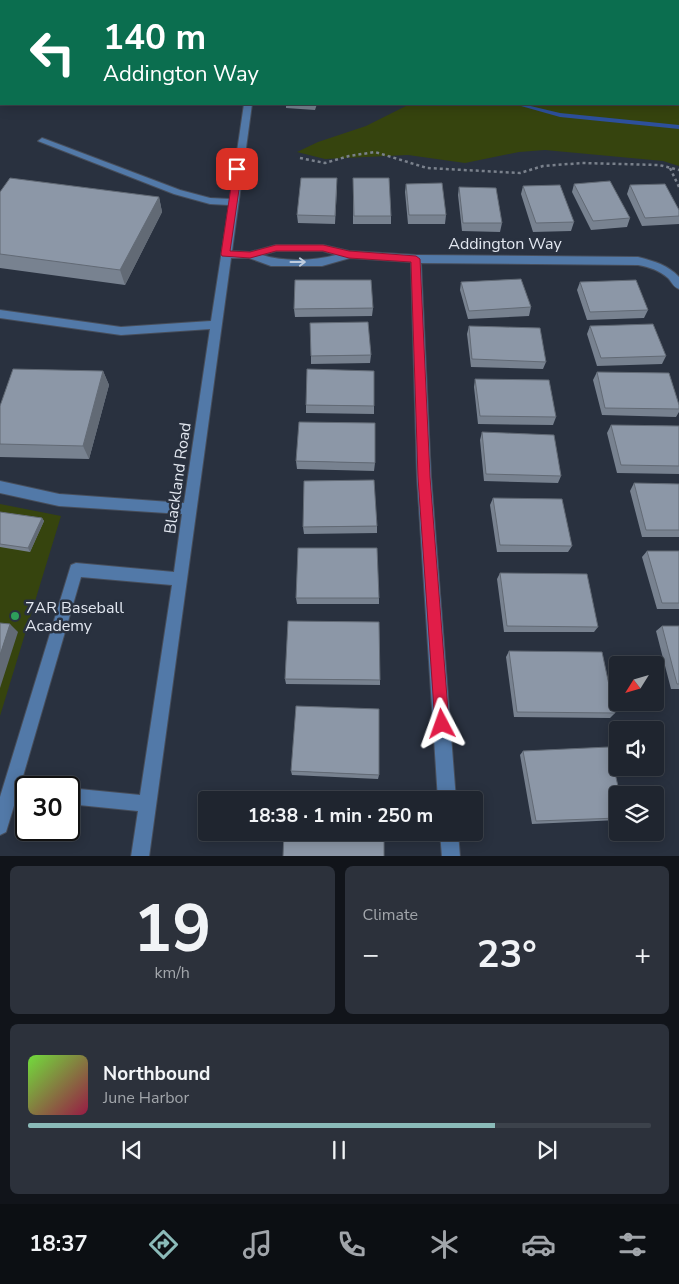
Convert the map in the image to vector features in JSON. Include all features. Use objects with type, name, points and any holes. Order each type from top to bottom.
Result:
[{"type":"street","name":"Blackland Road","points":[[140,856],[191,509],[232,202],[248,105]]},
{"type":"street","points":[[42,141],[177,192],[210,201],[232,202]]},
{"type":"street","name":"Addington Way","points":[[225,254],[250,255],[271,262],[322,262],[349,254],[416,259],[628,260],[660,266],[675,277],[679,285]]},
{"type":"street","points":[[416,259],[424,477],[446,791]]},
{"type":"street","points":[[0,314],[121,331],[216,325]]},
{"type":"street","points":[[0,487],[59,500],[191,509]]},
{"type":"street","points":[[22,776],[76,570],[181,579]]},
{"type":"street","points":[[0,826],[15,797]]},
{"type":"street","points":[[80,797],[149,804]]},
{"type":"street","points":[[450,841],[451,856]]},
{"type":"path","points":[[300,158],[325,163],[349,156],[376,152],[427,168],[520,173],[543,166],[582,163],[659,165],[679,170]]},
{"type":"path","points":[[670,168],[679,187]]},
{"type":"green space","points":[[408,105],[679,105],[679,166],[663,161],[545,150],[519,152],[465,163],[408,155],[325,159],[297,152],[318,142],[366,126]]},
{"type":"green space","name":"7AR Baseball Academy","points":[[0,504],[61,516],[0,716]]},
{"type":"building","points":[[10,178],[159,197],[120,270],[0,254],[0,192]]},
{"type":"building","points":[[301,178],[337,178],[335,216],[297,215]]},
{"type":"building","points":[[353,178],[389,178],[391,216],[354,216]]},
{"type":"building","points":[[610,181],[630,218],[593,221],[574,184]]},
{"type":"building","points":[[442,183],[446,215],[409,215],[406,184]]},
{"type":"building","points":[[665,184],[679,210],[679,216],[645,218],[630,185]]},
{"type":"building","points":[[560,185],[574,222],[536,223],[523,186]]},
{"type":"building","points":[[459,187],[496,188],[502,223],[463,223]]},
{"type":"building","points":[[521,279],[531,307],[469,311],[461,282]]},
{"type":"building","points":[[295,280],[371,280],[373,308],[294,309]]},
{"type":"building","points":[[636,280],[648,310],[590,312],[580,282]]},
{"type":"building","points":[[368,322],[371,355],[311,356],[310,323]]},
{"type":"building","points":[[653,324],[666,356],[601,358],[590,326]]},
{"type":"building","points":[[469,326],[540,328],[546,362],[472,359]]},
{"type":"building","points":[[13,369],[103,371],[83,446],[0,444],[0,406]]},
{"type":"building","points":[[307,369],[374,371],[374,406],[306,405]]},
{"type":"building","points":[[597,372],[669,373],[679,409],[605,408]]},
{"type":"building","points":[[475,379],[549,380],[556,417],[480,416]]},
{"type":"building","points":[[299,422],[375,423],[375,463],[296,461]]},
{"type":"building","points":[[611,425],[679,426],[679,466],[621,465]]},
{"type":"building","points":[[482,432],[554,435],[561,476],[486,474]]},
{"type":"building","points":[[374,480],[377,526],[303,527],[304,481]]},
{"type":"building","points":[[634,483],[679,484],[679,530],[646,530]]},
{"type":"building","points":[[493,498],[562,499],[572,546],[500,545]]},
{"type":"building","points":[[0,512],[42,518],[28,548],[0,544]]},
{"type":"building","points":[[298,548],[377,548],[379,598],[296,598]]},
{"type":"building","points":[[647,551],[679,551],[679,603],[662,603]]},
{"type":"building","points":[[500,573],[587,574],[598,627],[507,626]]},
{"type":"building","points":[[288,621],[379,622],[380,680],[285,679]]},
{"type":"building","points":[[0,623],[10,624],[0,655]]},
{"type":"building","points":[[662,626],[679,626],[679,684],[677,684]]},
{"type":"building","points":[[509,651],[602,652],[609,685],[609,711],[615,711],[615,713],[517,712]]},
{"type":"building","points":[[296,706],[379,709],[379,775],[291,771]]},
{"type":"building","points":[[609,747],[609,776],[616,776],[618,786],[609,786],[609,818],[536,821],[523,751]]},
{"type":"building","points":[[284,841],[384,841],[384,856],[283,856]]},
{"type":"waterway","points":[[521,105],[560,115],[679,127]]},
{"type":"place","name":"7AR Baseball Academy","points":[[15,616]]},
{"type":"route","points":[[237,169],[225,254],[250,255],[276,248],[323,248],[349,254],[416,259],[424,477],[442,724]]}]
